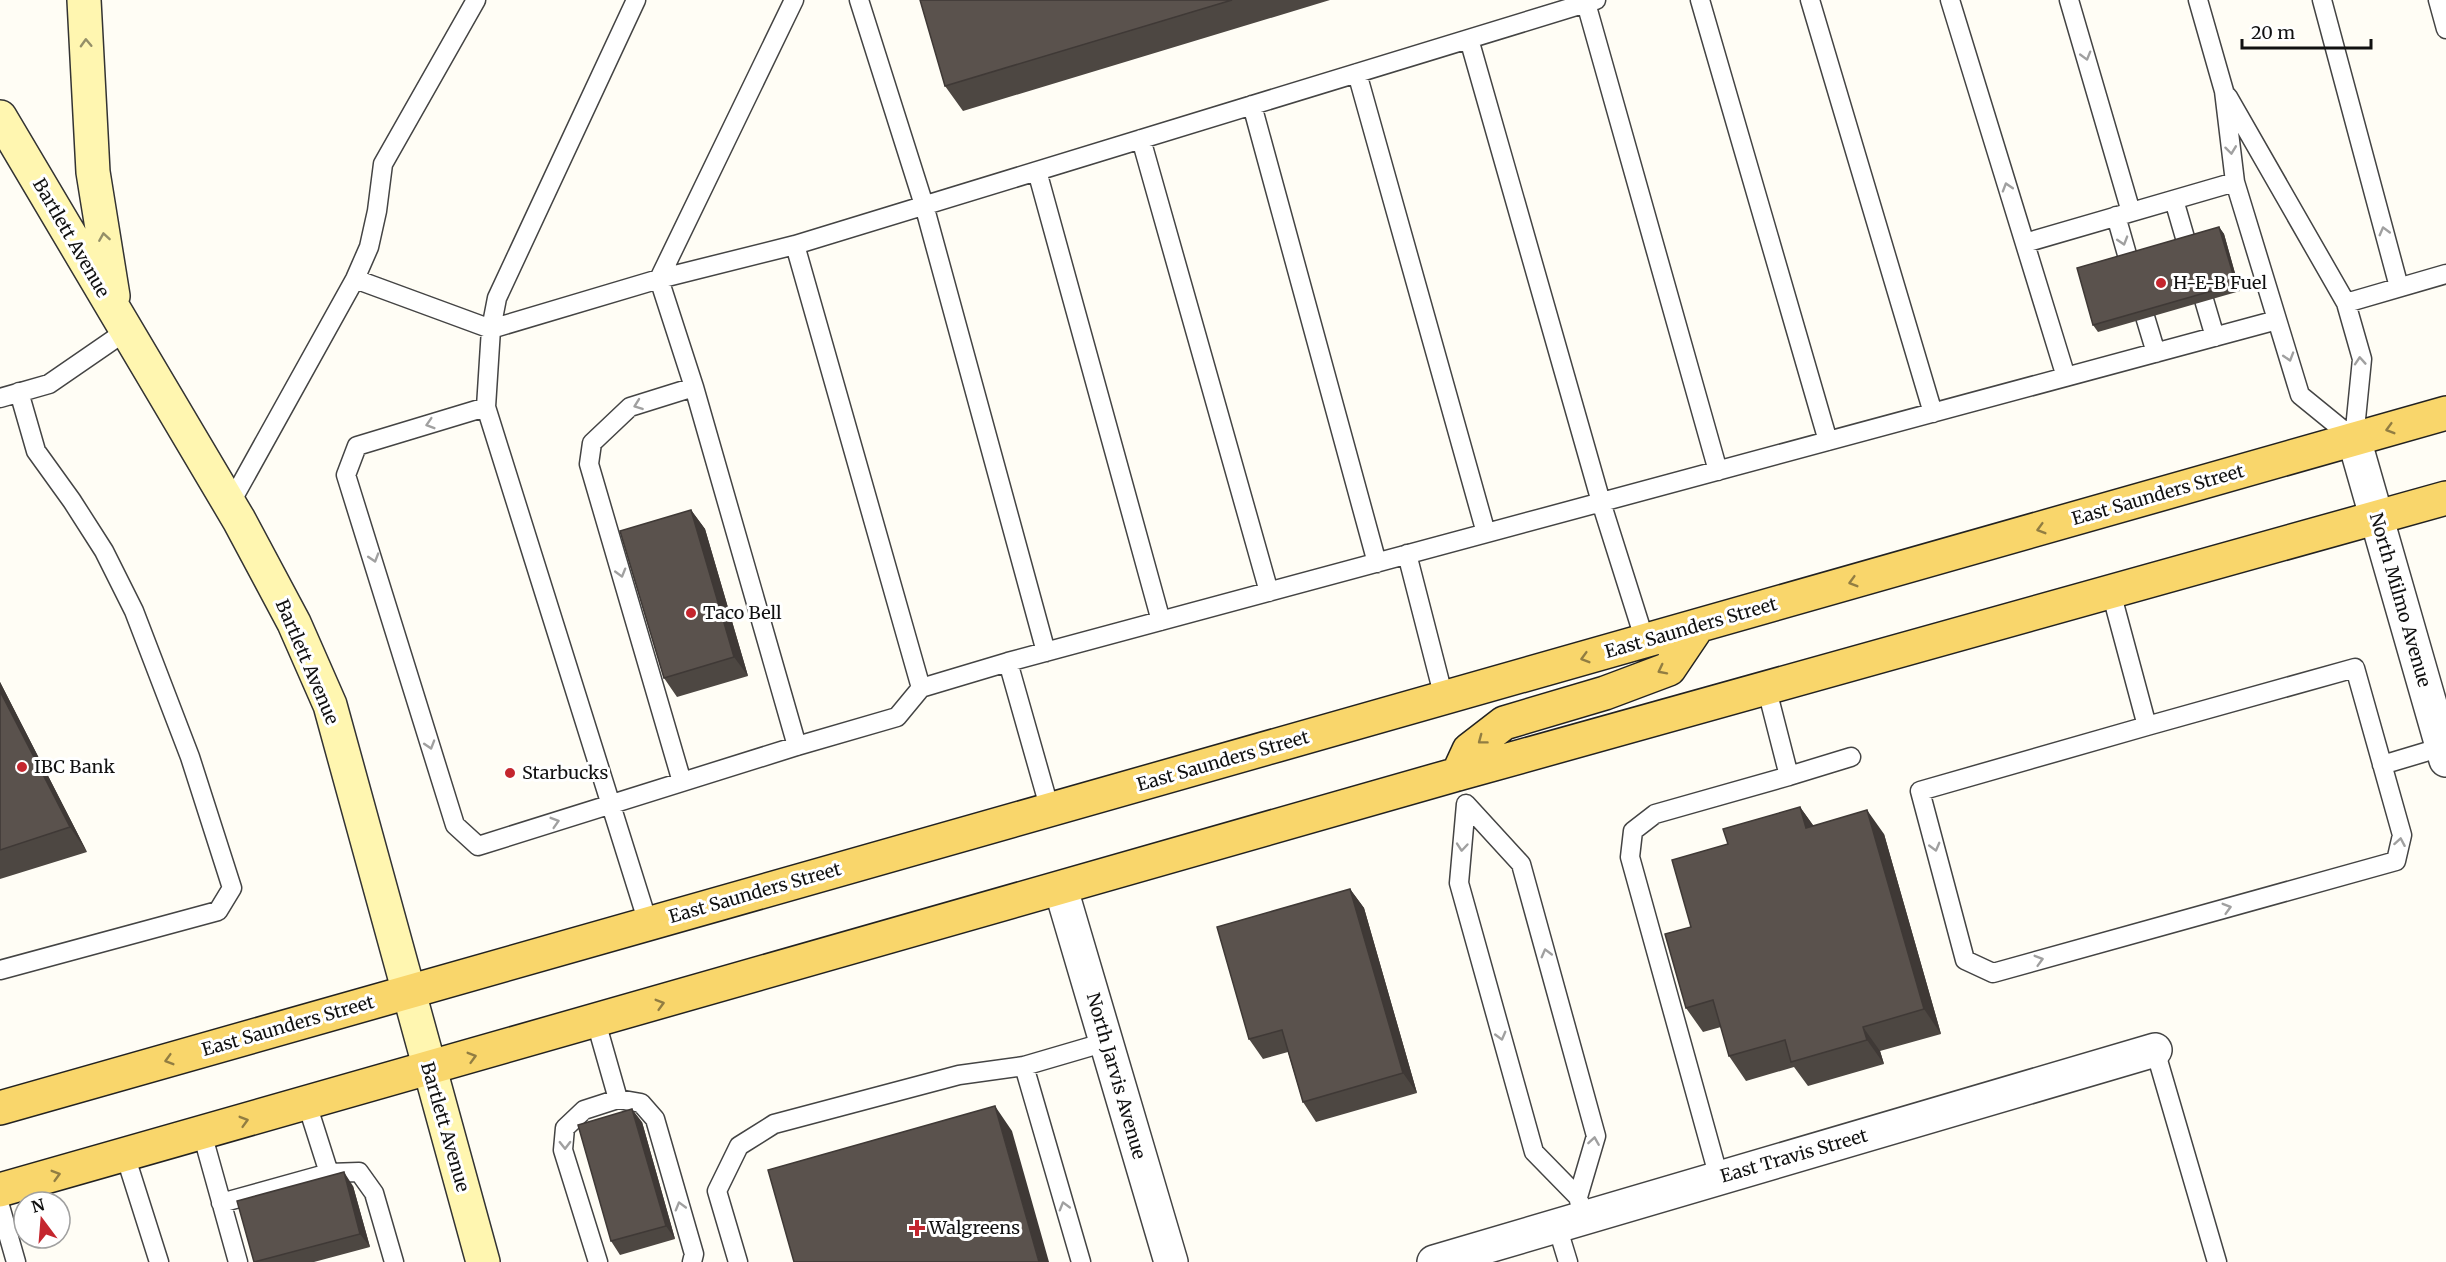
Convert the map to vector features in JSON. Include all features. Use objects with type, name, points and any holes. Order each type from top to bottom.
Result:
[{"type":"main road","points":[[84,0],[93,172],[121,323]]},
{"type":"main road","name":"Bartlett Avenue","points":[[0,117],[230,504],[294,623],[330,705],[429,1069],[478,1261]]},
{"type":"main road","name":"East Saunders Street","points":[[0,1108],[2446,413]]},
{"type":"main road","points":[[0,1190],[1061,889],[1462,789],[1767,690],[2446,498]]},
{"type":"main road","points":[[1462,789],[1469,750],[1504,723],[1605,693],[1669,669],[1698,626]]},
{"type":"street","name":"North Milmo Avenue","points":[[2354,440],[2444,754]]},
{"type":"street","name":"North Jarvis Avenue","points":[[1061,889],[1171,1262]]},
{"type":"street","name":"East Travis Street","points":[[1434,1262],[1573,1213],[1719,1178],[2155,1050]]},
{"type":"lane","points":[[230,504],[355,279],[369,247],[377,212],[383,164],[476,0]]},
{"type":"lane","points":[[636,0],[497,298],[491,329],[486,407],[648,923]]},
{"type":"lane","points":[[794,0],[659,279],[694,387],[797,746]]},
{"type":"lane","points":[[859,0],[924,205],[1046,652]]},
{"type":"lane","points":[[1700,0],[1828,441]]},
{"type":"lane","points":[[1810,0],[1933,413]]},
{"type":"lane","points":[[1950,0],[2066,377]]},
{"type":"lane","points":[[2069,0],[2123,214],[2130,265]]},
{"type":"lane","points":[[2198,0],[2224,92],[2235,182],[2300,395],[2354,440]]},
{"type":"lane","points":[[2322,0],[2399,287]]},
{"type":"lane","points":[[2438,0],[2446,29]]},
{"type":"lane","points":[[355,279],[491,329],[659,279],[795,245],[1591,2],[1718,471]]},
{"type":"lane","points":[[1469,39],[1600,502],[1645,641]]},
{"type":"lane","points":[[1358,73],[1486,533]]},
{"type":"lane","points":[[2224,92],[2346,303],[2362,359],[2354,440]]},
{"type":"lane","points":[[1252,105],[1377,563]]},
{"type":"lane","points":[[1141,139],[1269,592]]},
{"type":"lane","points":[[1038,171],[1161,621]]},
{"type":"lane","points":[[2025,243],[2235,182]]},
{"type":"lane","points":[[2174,200],[2188,248]]},
{"type":"lane","points":[[795,245],[921,688]]},
{"type":"lane","points":[[2346,303],[2446,274]]},
{"type":"lane","points":[[2202,293],[2215,336]]},
{"type":"lane","points":[[2143,310],[2156,353]]},
{"type":"lane","points":[[486,407],[357,446],[346,475],[455,825],[478,846],[897,717],[921,688],[1008,662],[2277,320]]},
{"type":"lane","points":[[0,398],[49,384],[121,323]]},
{"type":"lane","points":[[682,782],[589,464],[592,443],[630,407],[694,387]]},
{"type":"lane","points":[[0,970],[218,912],[232,888],[190,758],[134,611],[104,551],[36,451],[19,392]]},
{"type":"lane","points":[[1407,554],[1444,698]]},
{"type":"lane","points":[[2111,592],[2147,726]]},
{"type":"lane","points":[[1008,662],[1050,810]]},
{"type":"lane","points":[[2355,668],[2382,765],[2402,835],[2396,861],[1993,973],[1965,960],[1920,791],[2355,668]]},
{"type":"lane","points":[[1767,690],[1789,776]]},
{"type":"lane","points":[[2382,765],[2444,754]]},
{"type":"lane","points":[[1719,1178],[1630,858],[1633,831],[1655,814],[1851,757]]},
{"type":"lane","points":[[1462,789],[1459,883],[1534,1152],[1573,1213]]},
{"type":"lane","points":[[1462,789],[1521,864],[1596,1136],[1573,1213],[1568,1262]]},
{"type":"lane","points":[[596,1022],[618,1099]]},
{"type":"lane","points":[[738,1262],[717,1191],[739,1146],[774,1124],[958,1075],[1024,1066],[1106,1042]]},
{"type":"lane","points":[[2155,1050],[2217,1262]]},
{"type":"lane","points":[[1024,1066],[1081,1262]]},
{"type":"lane","points":[[597,1262],[563,1150],[565,1128],[584,1110],[618,1099],[641,1103],[655,1119],[694,1254],[692,1262]]},
{"type":"lane","points":[[307,1104],[329,1173]]},
{"type":"lane","points":[[202,1133],[238,1262]]},
{"type":"lane","points":[[125,1155],[159,1262]]},
{"type":"lane","points":[[221,1203],[329,1173],[359,1172],[374,1193],[394,1262]]},
{"type":"lane","points":[[290,1184],[294,1202]]},
{"type":"lane","points":[[0,1206],[16,1262]]},
{"type":"building","points":[[920,0],[1232,0],[945,86]]},
{"type":"building","name":"H-E-B Fuel","points":[[2219,227],[2236,284],[2093,325],[2077,268]]},
{"type":"building","name":"Taco Bell","points":[[691,510],[734,657],[664,678],[620,531]]},
{"type":"building","name":"IBC Bank","points":[[0,691],[70,827],[0,850]]},
{"type":"building","points":[[1800,807],[1806,828],[1867,810],[1924,1009],[1863,1027],[1867,1040],[1791,1062],[1785,1040],[1729,1056],[1713,1000],[1686,1008],[1665,934],[1691,927],[1672,860],[1728,844],[1723,829]]},
{"type":"building","points":[[1350,889],[1403,1073],[1303,1102],[1282,1030],[1249,1039],[1217,927]]},
{"type":"building","name":"Walgreens","points":[[995,1106],[1039,1262],[794,1262],[768,1170]]},
{"type":"building","points":[[632,1109],[666,1226],[611,1241],[578,1125]]},
{"type":"building","points":[[344,1172],[360,1234],[254,1262],[237,1201]]},
{"type":"place","name":"H-E-B Fuel","points":[[2161,283]]},
{"type":"place","name":"Taco Bell","points":[[691,613]]},
{"type":"place","name":"IBC Bank","points":[[22,767]]},
{"type":"place","name":"Starbucks","points":[[510,773]]},
{"type":"place","name":"Walgreens","points":[[917,1228]]}]
